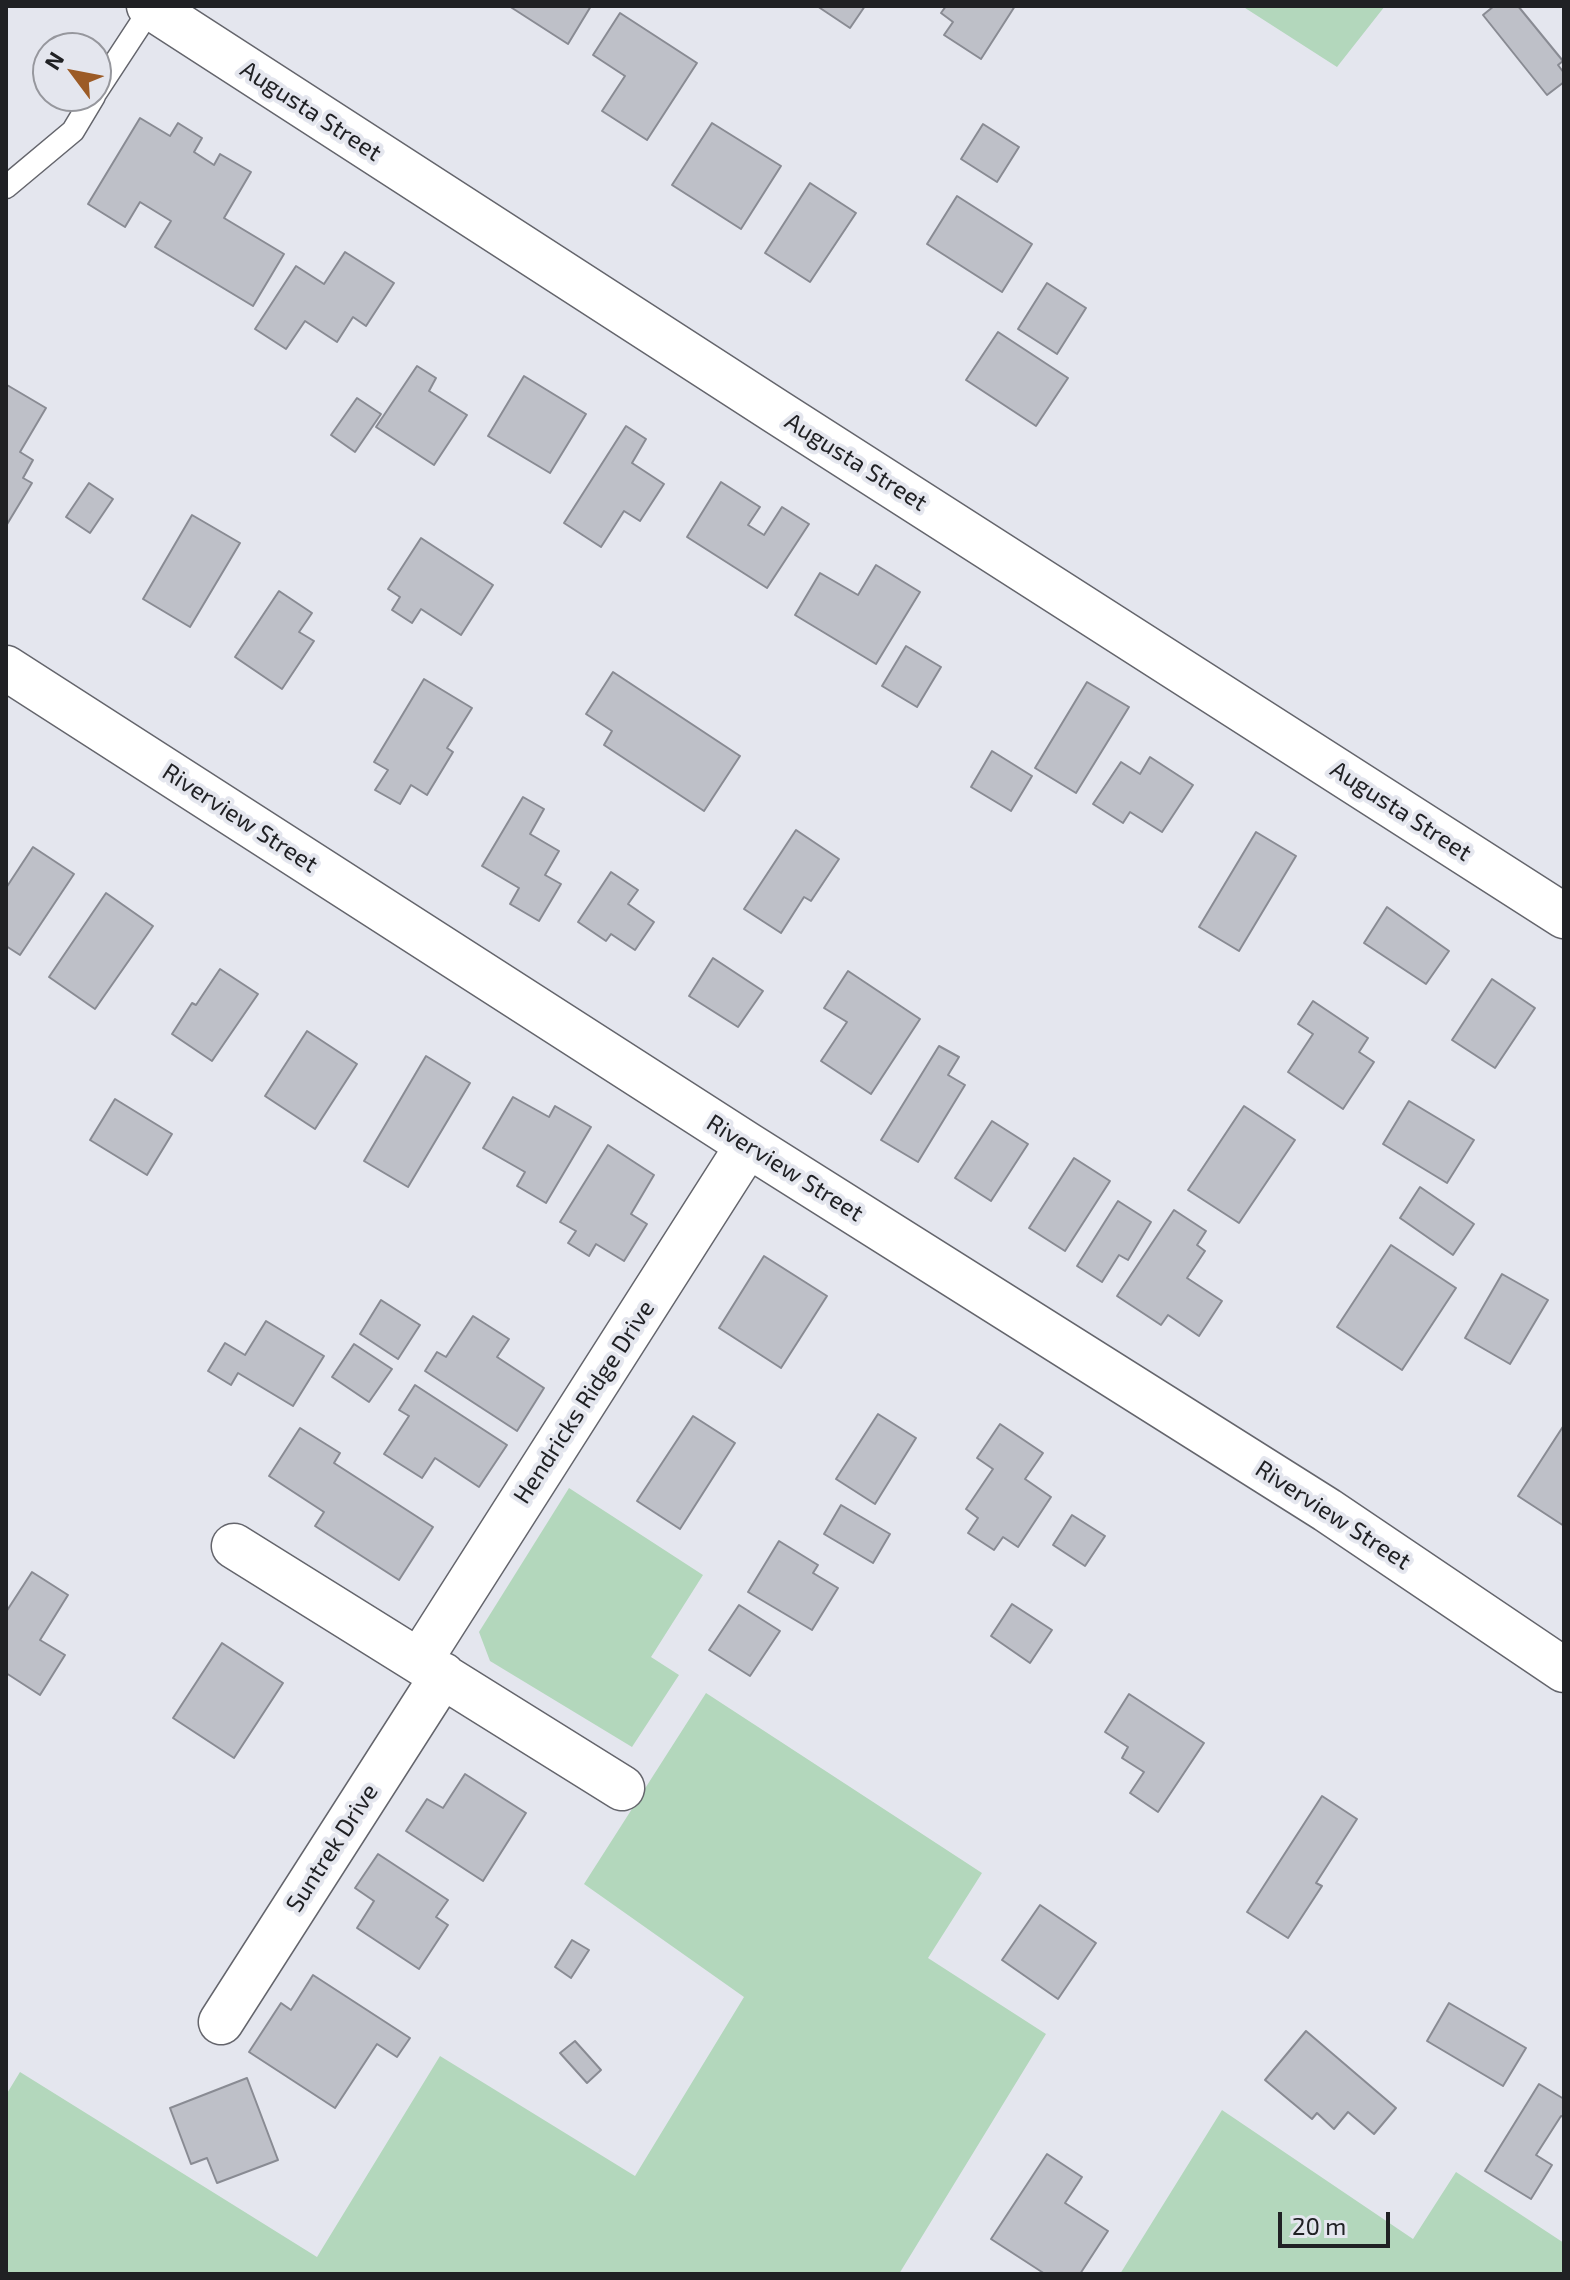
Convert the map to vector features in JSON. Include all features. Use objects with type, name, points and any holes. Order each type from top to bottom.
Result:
[{"type":"street","name":"Augusta Street","points":[[158,9],[777,412],[1564,916]]},
{"type":"street","name":"Riverview Street","points":[[6,668],[748,1145],[1327,1510],[1564,1670]]},
{"type":"street","name":"Hendricks Ridge Drive","points":[[431,1667],[748,1145]]},
{"type":"street","points":[[234,1546],[622,1788]]},
{"type":"street","name":"Suntrek Drive","points":[[221,2022],[431,1667]]},
{"type":"lane","points":[[112,71],[158,9]]},
{"type":"lane","points":[[6,187],[73,131],[84,112]]},
{"type":"green space","points":[[1242,6],[1385,6],[1337,67]]},
{"type":"green space","points":[[569,1488],[703,1575],[651,1657],[679,1675],[632,1747],[490,1661],[479,1632]]},
{"type":"green space","points":[[706,1693],[982,1873],[928,1958],[1046,2034],[899,2274],[6,2274],[6,2095],[20,2072],[317,2257],[440,2056],[635,2176],[744,1997],[584,1884]]},
{"type":"green space","points":[[1222,2110],[1413,2239],[1456,2172],[1564,2243],[1564,2274],[1120,2274]]},
{"type":"building","points":[[509,6],[591,6],[568,44]]},
{"type":"building","points":[[817,6],[865,6],[850,28]]},
{"type":"building","points":[[946,6],[1015,6],[981,59],[944,35],[953,22],[941,13]]},
{"type":"building","points":[[1494,6],[1518,6],[1563,61],[1558,65],[1564,73],[1564,82],[1547,95],[1483,15]]},
{"type":"building","points":[[620,13],[697,63],[647,140],[602,111],[625,76],[593,55]]},
{"type":"building","points":[[140,118],[170,136],[178,123],[202,138],[194,152],[214,165],[220,154],[251,172],[224,218],[284,254],[253,306],[155,247],[171,221],[140,202],[125,227],[88,204]]},
{"type":"building","points":[[712,123],[781,166],[741,229],[672,185]]},
{"type":"building","points":[[983,124],[1019,147],[997,182],[961,159]]},
{"type":"building","points":[[810,183],[856,213],[810,282],[765,253]]},
{"type":"building","points":[[957,196],[1032,244],[1002,292],[927,244]]},
{"type":"building","points":[[345,252],[394,283],[366,326],[353,317],[337,342],[305,321],[286,349],[255,329],[296,266],[324,284]]},
{"type":"building","points":[[1047,283],[1086,308],[1057,354],[1018,329]]},
{"type":"building","points":[[998,332],[1068,378],[1036,426],[966,380]]},
{"type":"building","points":[[417,366],[436,378],[429,391],[467,415],[434,465],[376,427]]},
{"type":"building","points":[[524,376],[586,414],[550,473],[488,436]]},
{"type":"building","points":[[7,385],[46,408],[20,452],[33,460],[23,478],[32,483],[6,526]]},
{"type":"building","points":[[357,398],[381,414],[355,452],[331,435]]},
{"type":"building","points":[[626,426],[646,439],[632,463],[664,484],[640,521],[624,511],[601,547],[564,523]]},
{"type":"building","points":[[721,482],[760,507],[748,525],[764,535],[782,507],[809,524],[767,588],[687,537]]},
{"type":"building","points":[[89,483],[113,499],[90,533],[66,517]]},
{"type":"building","points":[[192,515],[240,543],[190,627],[143,599]]},
{"type":"building","points":[[421,538],[493,585],[461,635],[421,609],[412,623],[392,610],[400,597],[388,589]]},
{"type":"building","points":[[876,565],[920,592],[876,664],[795,615],[820,573],[858,595]]},
{"type":"building","points":[[279,591],[312,613],[299,632],[314,641],[282,689],[235,657]]},
{"type":"building","points":[[906,646],[941,667],[917,707],[882,686]]},
{"type":"building","points":[[613,672],[740,756],[704,811],[604,745],[612,731],[586,714]]},
{"type":"building","points":[[424,679],[472,708],[447,748],[453,752],[427,795],[411,785],[400,804],[375,790],[388,770],[374,762]]},
{"type":"building","points":[[1087,682],[1129,707],[1076,793],[1035,768]]},
{"type":"building","points":[[992,751],[1032,776],[1011,811],[971,787]]},
{"type":"building","points":[[1150,757],[1193,785],[1162,832],[1130,812],[1123,823],[1093,804],[1121,762],[1140,774]]},
{"type":"building","points":[[523,797],[544,809],[530,834],[559,851],[545,875],[561,884],[539,921],[510,904],[519,888],[482,866]]},
{"type":"building","points":[[796,830],[839,859],[811,901],[804,897],[781,933],[744,909]]},
{"type":"building","points":[[1256,832],[1296,856],[1239,951],[1199,927]]},
{"type":"building","points":[[33,847],[74,874],[20,955],[6,946],[6,888]]},
{"type":"building","points":[[611,872],[638,890],[628,904],[654,922],[635,950],[611,934],[606,941],[578,922]]},
{"type":"building","points":[[106,893],[153,926],[95,1009],[49,977]]},
{"type":"building","points":[[1387,907],[1449,951],[1426,984],[1364,943]]},
{"type":"building","points":[[713,958],[763,991],[738,1027],[689,996]]},
{"type":"building","points":[[220,969],[258,994],[212,1061],[172,1034]]},
{"type":"building","points":[[848,971],[920,1019],[871,1094],[821,1061],[847,1022],[824,1008]]},
{"type":"building","points":[[1492,979],[1535,1008],[1495,1068],[1452,1040]]},
{"type":"building","points":[[1313,1001],[1368,1038],[1359,1052],[1374,1062],[1343,1109],[1288,1072],[1313,1034],[1298,1024]]},
{"type":"building","points":[[307,1031],[357,1064],[315,1129],[265,1096]]},
{"type":"building","points":[[939,1046],[959,1057],[948,1075],[965,1085],[918,1162],[881,1140]]},
{"type":"building","points":[[426,1056],[470,1083],[408,1187],[364,1161]]},
{"type":"building","points":[[513,1097],[549,1117],[555,1106],[591,1127],[546,1203],[517,1186],[525,1172],[483,1148]]},
{"type":"building","points":[[115,1099],[172,1134],[147,1175],[90,1140]]},
{"type":"building","points":[[1409,1101],[1474,1140],[1447,1183],[1383,1144]]},
{"type":"building","points":[[1244,1106],[1295,1140],[1239,1223],[1188,1190]]},
{"type":"building","points":[[992,1121],[1028,1144],[991,1201],[955,1178]]},
{"type":"building","points":[[608,1145],[654,1175],[631,1214],[647,1224],[624,1261],[596,1244],[589,1256],[568,1243],[576,1231],[560,1222]]},
{"type":"building","points":[[1074,1158],[1110,1181],[1065,1251],[1029,1228]]},
{"type":"building","points":[[1420,1187],[1474,1224],[1453,1255],[1400,1218]]},
{"type":"building","points":[[1118,1201],[1151,1222],[1128,1260],[1119,1255],[1102,1282],[1077,1266]]},
{"type":"building","points":[[1174,1210],[1206,1231],[1197,1245],[1205,1251],[1187,1278],[1222,1301],[1199,1336],[1168,1315],[1161,1325],[1117,1296]]},
{"type":"building","points":[[1391,1245],[1456,1288],[1402,1370],[1337,1327]]},
{"type":"building","points":[[764,1256],[827,1296],[781,1368],[719,1328]]},
{"type":"building","points":[[1502,1274],[1548,1300],[1510,1364],[1465,1338]]},
{"type":"building","points":[[381,1300],[420,1325],[398,1359],[360,1334]]},
{"type":"building","points":[[473,1316],[509,1339],[497,1357],[544,1388],[517,1431],[425,1371],[437,1352],[446,1357]]},
{"type":"building","points":[[266,1321],[324,1356],[293,1406],[238,1373],[231,1385],[208,1371],[225,1343],[245,1355]]},
{"type":"building","points":[[354,1344],[392,1369],[369,1402],[332,1377]]},
{"type":"building","points":[[415,1385],[507,1445],[479,1487],[435,1458],[422,1478],[384,1454],[409,1416],[399,1410]]},
{"type":"building","points":[[878,1414],[916,1438],[875,1504],[836,1479]]},
{"type":"building","points":[[693,1416],[735,1443],[680,1529],[637,1501]]},
{"type":"building","points":[[1000,1424],[1043,1453],[1025,1479],[1051,1497],[1018,1547],[1003,1537],[994,1550],[968,1533],[978,1518],[966,1509],[993,1469],[977,1458]]},
{"type":"building","points":[[1564,1425],[1564,1526],[1518,1496]]},
{"type":"building","points":[[300,1428],[340,1453],[334,1463],[433,1527],[399,1580],[315,1526],[324,1512],[269,1476]]},
{"type":"building","points":[[841,1505],[890,1534],[873,1563],[824,1534]]},
{"type":"building","points":[[1072,1515],[1105,1536],[1085,1566],[1053,1545]]},
{"type":"building","points":[[779,1541],[818,1565],[813,1573],[838,1588],[812,1630],[748,1592]]},
{"type":"building","points":[[32,1572],[68,1595],[40,1640],[65,1655],[40,1695],[6,1673],[6,1612]]},
{"type":"building","points":[[1012,1604],[1052,1630],[1030,1663],[991,1636]]},
{"type":"building","points":[[739,1605],[780,1631],[750,1676],[709,1650]]},
{"type":"building","points":[[222,1643],[283,1683],[234,1758],[173,1718]]},
{"type":"building","points":[[1129,1694],[1204,1743],[1158,1812],[1130,1793],[1144,1772],[1122,1758],[1128,1747],[1105,1732]]},
{"type":"building","points":[[465,1774],[526,1813],[483,1881],[406,1831],[427,1799],[443,1808]]},
{"type":"building","points":[[1322,1796],[1357,1819],[1316,1883],[1322,1886],[1288,1938],[1247,1912]]},
{"type":"building","points":[[378,1854],[448,1900],[436,1917],[448,1925],[419,1969],[357,1928],[374,1901],[355,1888]]},
{"type":"building","points":[[1040,1905],[1096,1943],[1058,1999],[1002,1960]]},
{"type":"building","points":[[572,1940],[589,1950],[571,1978],[555,1967]]},
{"type":"building","points":[[313,1975],[410,2038],[397,2057],[377,2044],[335,2108],[249,2052],[281,2003],[291,2010]]},
{"type":"building","points":[[1449,2003],[1526,2048],[1503,2086],[1427,2041]]},
{"type":"building","points":[[1306,2031],[1396,2108],[1374,2134],[1348,2112],[1334,2129],[1317,2113],[1312,2119],[1265,2080]]},
{"type":"building","points":[[575,2041],[601,2070],[587,2083],[560,2053]]},
{"type":"building","points":[[247,2078],[278,2160],[217,2183],[207,2158],[191,2164],[170,2108]]},
{"type":"building","points":[[1539,2084],[1564,2099],[1564,2117],[1561,2116],[1536,2155],[1552,2165],[1531,2199],[1485,2171]]},
{"type":"building","points":[[1047,2154],[1082,2177],[1065,2203],[1108,2231],[1080,2274],[1045,2274],[991,2239]]}]
